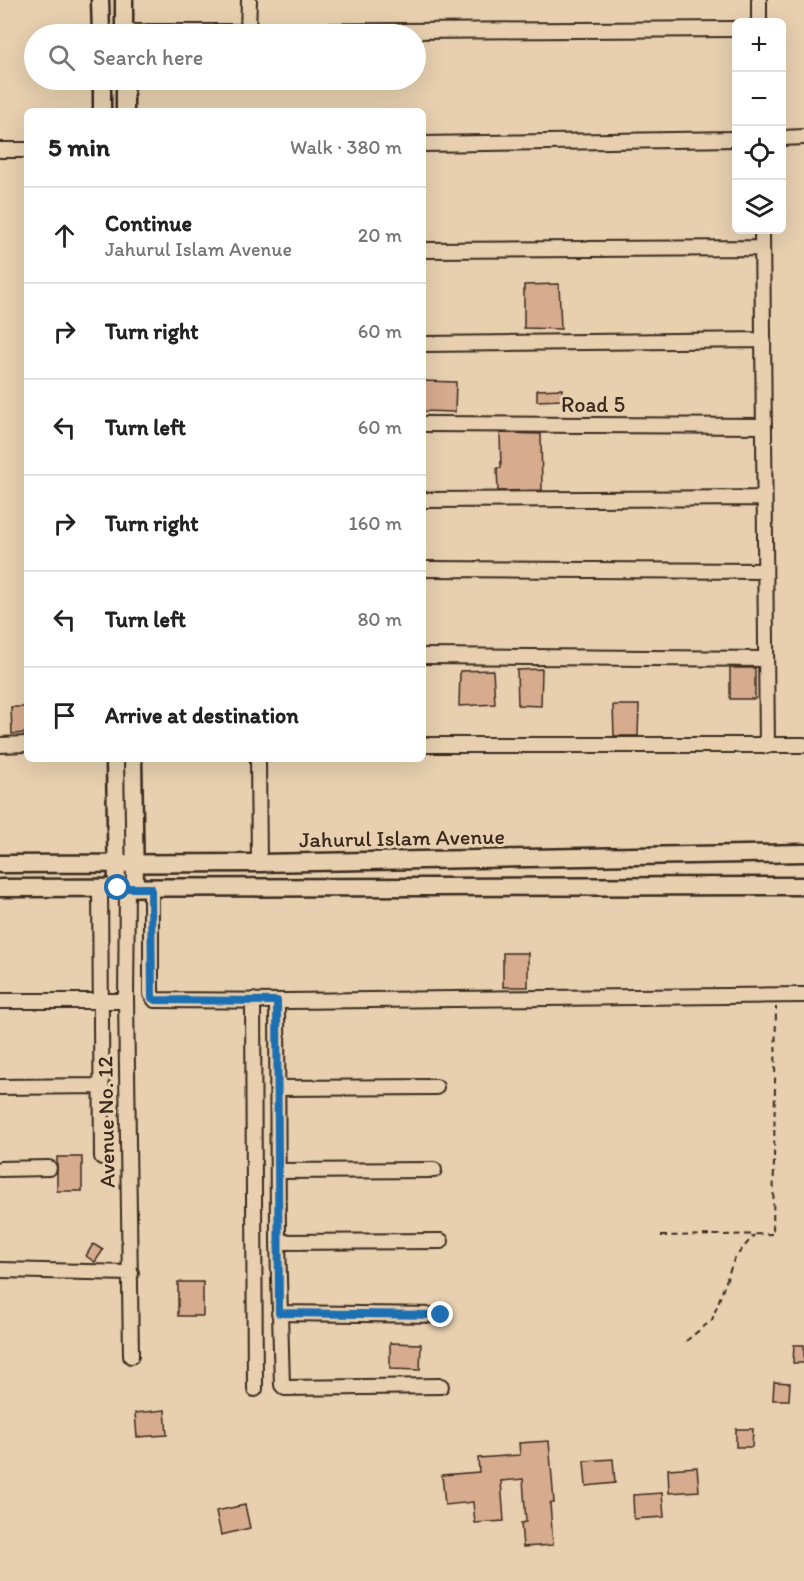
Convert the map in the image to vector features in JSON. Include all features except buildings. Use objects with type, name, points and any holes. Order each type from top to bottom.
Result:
[{"type":"street","points":[[100,0],[101,24]]},
{"type":"street","points":[[124,0],[124,24]]},
{"type":"street","points":[[248,24],[249,0]]},
{"type":"street","points":[[759,0],[759,18]]},
{"type":"street","points":[[426,31],[732,29]]},
{"type":"street","points":[[102,90],[102,108]]},
{"type":"street","points":[[125,90],[125,108]]},
{"type":"street","points":[[786,138],[804,137]]},
{"type":"street","points":[[426,144],[732,139]]},
{"type":"street","points":[[0,150],[24,150]]},
{"type":"street","points":[[762,234],[767,746]]},
{"type":"street","points":[[426,250],[762,248]]},
{"type":"street","points":[[426,344],[763,340]]},
{"type":"street","name":"Road 5","points":[[426,424],[764,426]]},
{"type":"street","points":[[426,500],[764,498]]},
{"type":"street","points":[[426,569],[765,571]]},
{"type":"street","points":[[426,656],[766,659]]},
{"type":"street","points":[[0,745],[24,744]]},
{"type":"street","points":[[426,745],[804,745]]},
{"type":"street","name":"Avenue No. 12","points":[[115,762],[117,864],[126,888],[131,1356]]},
{"type":"street","name":"Avenue No. 12","points":[[102,1157],[99,1001],[134,863],[133,762]]},
{"type":"street","points":[[258,762],[259,863]]},
{"type":"street","name":"Jahurul Islam Avenue","points":[[0,864],[259,863],[804,853]]},
{"type":"street","points":[[0,888],[804,886]]},
{"type":"street","points":[[126,888],[152,998],[155,1000],[277,1001],[804,995]]},
{"type":"street","points":[[0,1001],[99,1001],[126,998]]},
{"type":"street","points":[[253,1000],[255,1389]]},
{"type":"street","points":[[277,1001],[281,1382],[285,1388],[441,1386]]},
{"type":"street","points":[[0,1087],[100,1086]]},
{"type":"street","points":[[278,1088],[436,1087]]},
{"type":"street","points":[[0,1169],[49,1168]]},
{"type":"street","points":[[278,1171],[434,1170]]},
{"type":"street","points":[[278,1242],[441,1241]]},
{"type":"street","points":[[0,1270],[131,1273]]},
{"type":"street","points":[[279,1313],[441,1315]]},
{"type":"path","points":[[661,1236],[773,1234],[776,995]]},
{"type":"path","points":[[686,1341],[712,1320],[734,1259],[754,1235]]},
{"type":"route","points":[[118,888],[151,888],[152,998],[155,1000],[277,1001],[279,1313],[441,1315]]}]
